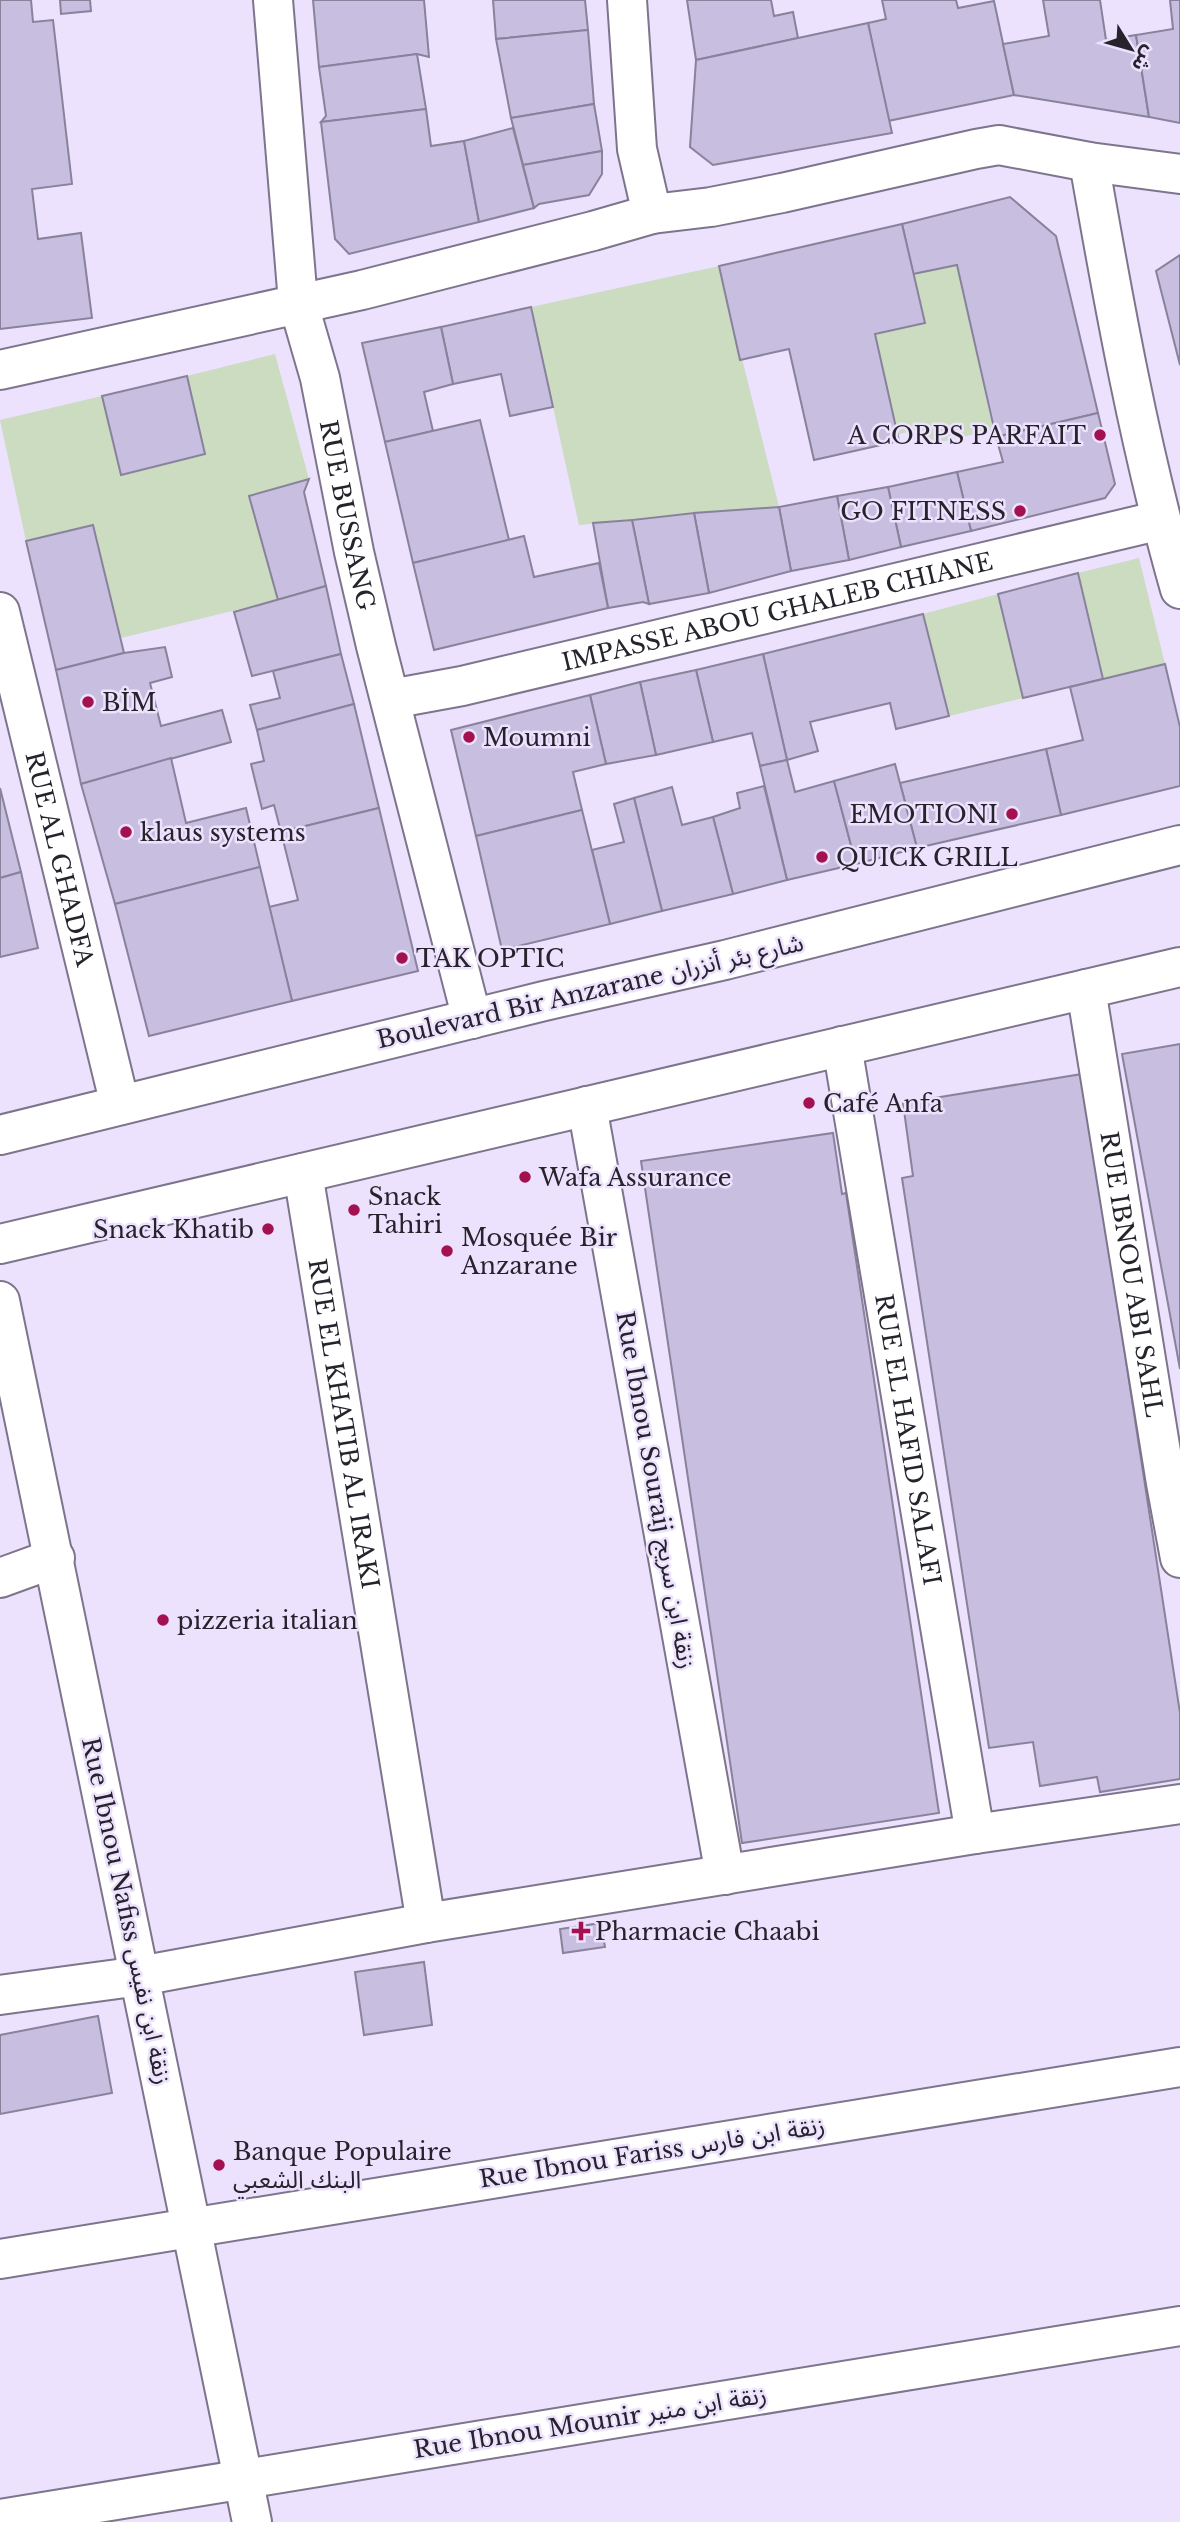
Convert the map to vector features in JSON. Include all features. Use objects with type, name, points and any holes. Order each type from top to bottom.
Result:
[{"type":"street","name":"RUE BUSSANG","points":[[273,0],[298,302],[320,378],[354,552],[376,646],[472,1019]]},
{"type":"street","points":[[627,0],[637,149],[652,214]]},
{"type":"street","points":[[0,370],[375,286],[652,214],[711,207],[782,193],[999,145],[1089,162],[1180,174]]},
{"type":"street","points":[[1089,162],[1111,288],[1161,520],[1180,589]]},
{"type":"street","name":"IMPASSE ABOU GHALEB CHIANE","points":[[391,699],[462,686],[1161,520]]},
{"type":"street","name":"RUE AL GHADFA","points":[[0,612],[14,732],[121,1105]]},
{"type":"street","name":"Boulevard Bir Anzarane شارع بئر أنزران","points":[[0,1135],[725,960],[1180,845]]},
{"type":"street","points":[[0,1244],[1180,967]]},
{"type":"street","name":"RUE IBNOU ABI SAHL","points":[[1086,989],[1180,1558]]},
{"type":"street","name":"RUE EL HAFID SALAFI","points":[[842,1046],[975,1834]]},
{"type":"street","name":"Rue Ibnou Souraij زنقة ابن سريج","points":[[587,1106],[724,1875]]},
{"type":"street","name":"RUE EL KHATIB AL IRAKI","points":[[303,1173],[426,1923]]},
{"type":"street","name":"Rue Ibnou Nafiss زنقة ابن نفيس","points":[[0,1301],[252,2522]]},
{"type":"street","points":[[0,1578],[55,1558]]},
{"type":"street","points":[[0,1995],[140,1976],[426,1923],[975,1834],[1180,1804]]},
{"type":"street","name":"Rue Ibnou Fariss زنقة ابن فارس","points":[[0,2259],[1180,2067]]},
{"type":"street","name":"Rue Ibnou Mounir زنقة ابن منير","points":[[0,2519],[1180,2326]]},
{"type":"green space","points":[[957,265],[993,430],[923,446],[919,429],[896,435],[875,334],[925,323],[913,274]]},
{"type":"green space","points":[[719,266],[779,507],[579,525],[531,307]]},
{"type":"green space","points":[[275,354],[309,479],[249,496],[278,600],[121,638],[93,526],[26,541],[0,420],[102,396],[121,475],[204,455],[187,376]]},
{"type":"green space","points":[[1139,558],[1165,664],[1103,679],[1078,573]]},
{"type":"green space","points":[[998,594],[1023,698],[949,716],[923,614]]},
{"type":"building","points":[[0,0],[31,0],[33,22],[53,20],[72,184],[32,189],[38,239],[81,233],[92,318],[0,329]]},
{"type":"building","points":[[60,0],[90,0],[91,11],[61,14]]},
{"type":"building","points":[[313,0],[424,0],[429,57],[417,54],[319,67]]},
{"type":"building","points":[[493,0],[585,0],[588,30],[496,39]]},
{"type":"building","points":[[687,0],[771,0],[774,16],[793,12],[798,38],[696,60]]},
{"type":"building","points":[[882,0],[956,0],[958,8],[994,1],[1014,95],[888,121],[868,23],[886,19]]},
{"type":"building","points":[[1043,0],[1100,0],[1106,40],[1136,35],[1149,117],[1014,95],[1003,44],[1049,36]]},
{"type":"building","points":[[1170,0],[1180,0],[1180,123],[1149,117],[1136,35],[1173,29]]},
{"type":"building","points":[[868,23],[892,133],[713,165],[690,147],[696,60]]},
{"type":"building","points":[[588,30],[594,104],[511,118],[496,39]]},
{"type":"building","points":[[417,54],[426,109],[321,122],[326,116],[319,67]]},
{"type":"building","points":[[594,104],[602,151],[523,165],[511,118]]},
{"type":"building","points":[[426,109],[431,146],[464,141],[479,222],[349,254],[335,239],[321,122]]},
{"type":"building","points":[[513,128],[534,208],[479,222],[464,141]]},
{"type":"building","points":[[602,151],[602,174],[589,195],[539,204],[534,208],[523,165]]},
{"type":"building","points":[[1010,197],[1056,236],[1098,413],[996,437],[957,265],[913,274],[902,224]]},
{"type":"building","points":[[902,224],[925,323],[875,334],[899,441],[814,460],[789,349],[740,360],[719,266]]},
{"type":"building","points":[[1180,255],[1180,365],[1156,271]]},
{"type":"building","points":[[531,307],[553,407],[510,416],[501,374],[453,384],[441,327]]},
{"type":"building","points":[[441,327],[453,384],[424,392],[433,431],[385,442],[362,343]]},
{"type":"building","points":[[187,376],[205,454],[121,475],[102,396]]},
{"type":"building","points":[[1098,413],[1115,484],[1105,498],[971,531],[957,472],[1003,462],[996,437]]},
{"type":"building","points":[[480,420],[509,540],[413,563],[385,442]]},
{"type":"building","points":[[957,472],[971,531],[901,547],[888,487]]},
{"type":"building","points":[[309,479],[304,492],[326,586],[278,600],[249,496]]},
{"type":"building","points":[[888,487],[901,547],[849,560],[837,496]]},
{"type":"building","points":[[837,496],[849,560],[791,571],[779,507]]},
{"type":"building","points":[[779,507],[791,571],[709,593],[694,513]]},
{"type":"building","points":[[694,513],[709,593],[649,604],[632,520]]},
{"type":"building","points":[[632,520],[649,604],[643,602],[608,608],[593,523]]},
{"type":"building","points":[[93,525],[124,653],[56,670],[26,541]]},
{"type":"building","points":[[524,536],[534,577],[599,563],[608,608],[434,650],[413,563]]},
{"type":"building","points":[[1078,573],[1103,679],[1023,698],[998,594]]},
{"type":"building","points":[[326,586],[341,654],[252,676],[234,612]]},
{"type":"building","points":[[923,614],[949,716],[896,729],[890,703],[810,722],[818,751],[787,760],[763,654]]},
{"type":"building","points":[[165,647],[172,677],[150,683],[161,726],[222,710],[231,742],[81,784],[56,670],[124,653]]},
{"type":"building","points":[[341,654],[354,704],[257,730],[250,705],[280,698],[273,671]]},
{"type":"building","points":[[763,654],[787,760],[760,766],[752,733],[713,742],[696,670]]},
{"type":"building","points":[[1165,664],[1180,727],[1180,786],[1061,815],[1046,749],[1083,740],[1070,687]]},
{"type":"building","points":[[696,670],[713,742],[656,755],[640,682]]},
{"type":"building","points":[[640,682],[656,755],[606,764],[590,695]]},
{"type":"building","points":[[590,695],[606,764],[573,772],[582,810],[476,836],[451,730]]},
{"type":"building","points":[[354,704],[379,808],[281,832],[274,805],[262,809],[251,764],[264,761],[257,730]]},
{"type":"building","points":[[1046,749],[1061,815],[917,848],[900,783]]},
{"type":"building","points":[[171,758],[186,823],[246,808],[260,867],[115,904],[81,784]]},
{"type":"building","points":[[787,760],[795,792],[834,781],[856,864],[787,880],[760,766]]},
{"type":"building","points":[[895,764],[917,848],[856,864],[834,781]]},
{"type":"building","points":[[764,786],[787,880],[733,894],[713,817],[740,808],[737,793]]},
{"type":"building","points":[[672,787],[682,825],[713,817],[733,894],[662,911],[634,798]]},
{"type":"building","points":[[0,788],[21,872],[0,878]]},
{"type":"building","points":[[634,798],[662,911],[610,924],[592,850],[624,842],[614,804]]},
{"type":"building","points":[[379,808],[418,971],[292,1001],[269,907],[298,900],[281,832]]},
{"type":"building","points":[[582,810],[610,924],[502,950],[476,836]]},
{"type":"building","points":[[260,867],[292,1001],[149,1036],[115,904]]},
{"type":"building","points":[[21,872],[38,948],[0,957],[0,878]]},
{"type":"building","points":[[1180,1044],[1180,1369],[1122,1054]]},
{"type":"building","points":[[1082,1074],[1180,1713],[1180,1779],[1100,1792],[1097,1777],[1040,1786],[1033,1742],[989,1748],[902,1178],[913,1176],[903,1103]]},
{"type":"building","points":[[833,1133],[842,1194],[846,1193],[939,1813],[742,1843],[641,1161]]},
{"type":"building","points":[[601,1923],[605,1947],[563,1953],[560,1929]]},
{"type":"building","points":[[424,1962],[432,2025],[364,2035],[355,1972]]},
{"type":"building","points":[[98,2016],[112,2093],[0,2114],[0,2035]]},
{"type":"place","name":"A CORPS PARFAIT","points":[[1100,435]]},
{"type":"place","name":"GO FITNESS","points":[[1020,511]]},
{"type":"place","name":"BİM","points":[[88,702]]},
{"type":"place","name":"Moumni","points":[[469,737]]},
{"type":"place","name":"EMOTIONI","points":[[1012,814]]},
{"type":"place","name":"klaus systems","points":[[126,832]]},
{"type":"place","name":"QUICK GRILL","points":[[822,857]]},
{"type":"place","name":"TAK OPTIC","points":[[402,958]]},
{"type":"place","name":"Café Anfa","points":[[809,1103]]},
{"type":"place","name":"Wafa Assurance","points":[[525,1177]]},
{"type":"place","name":"Snack Tahiri","points":[[354,1210]]},
{"type":"place","name":"Snack Khatib","points":[[268,1229]]},
{"type":"place","name":"Mosquée Bir Anzarane","points":[[447,1251]]},
{"type":"place","name":"pizzeria italian","points":[[163,1620]]},
{"type":"place","name":"Pharmacie Chaabi","points":[[581,1931]]},
{"type":"place","name":"Banque Populaire البنك الشعبي","points":[[219,2165]]}]
